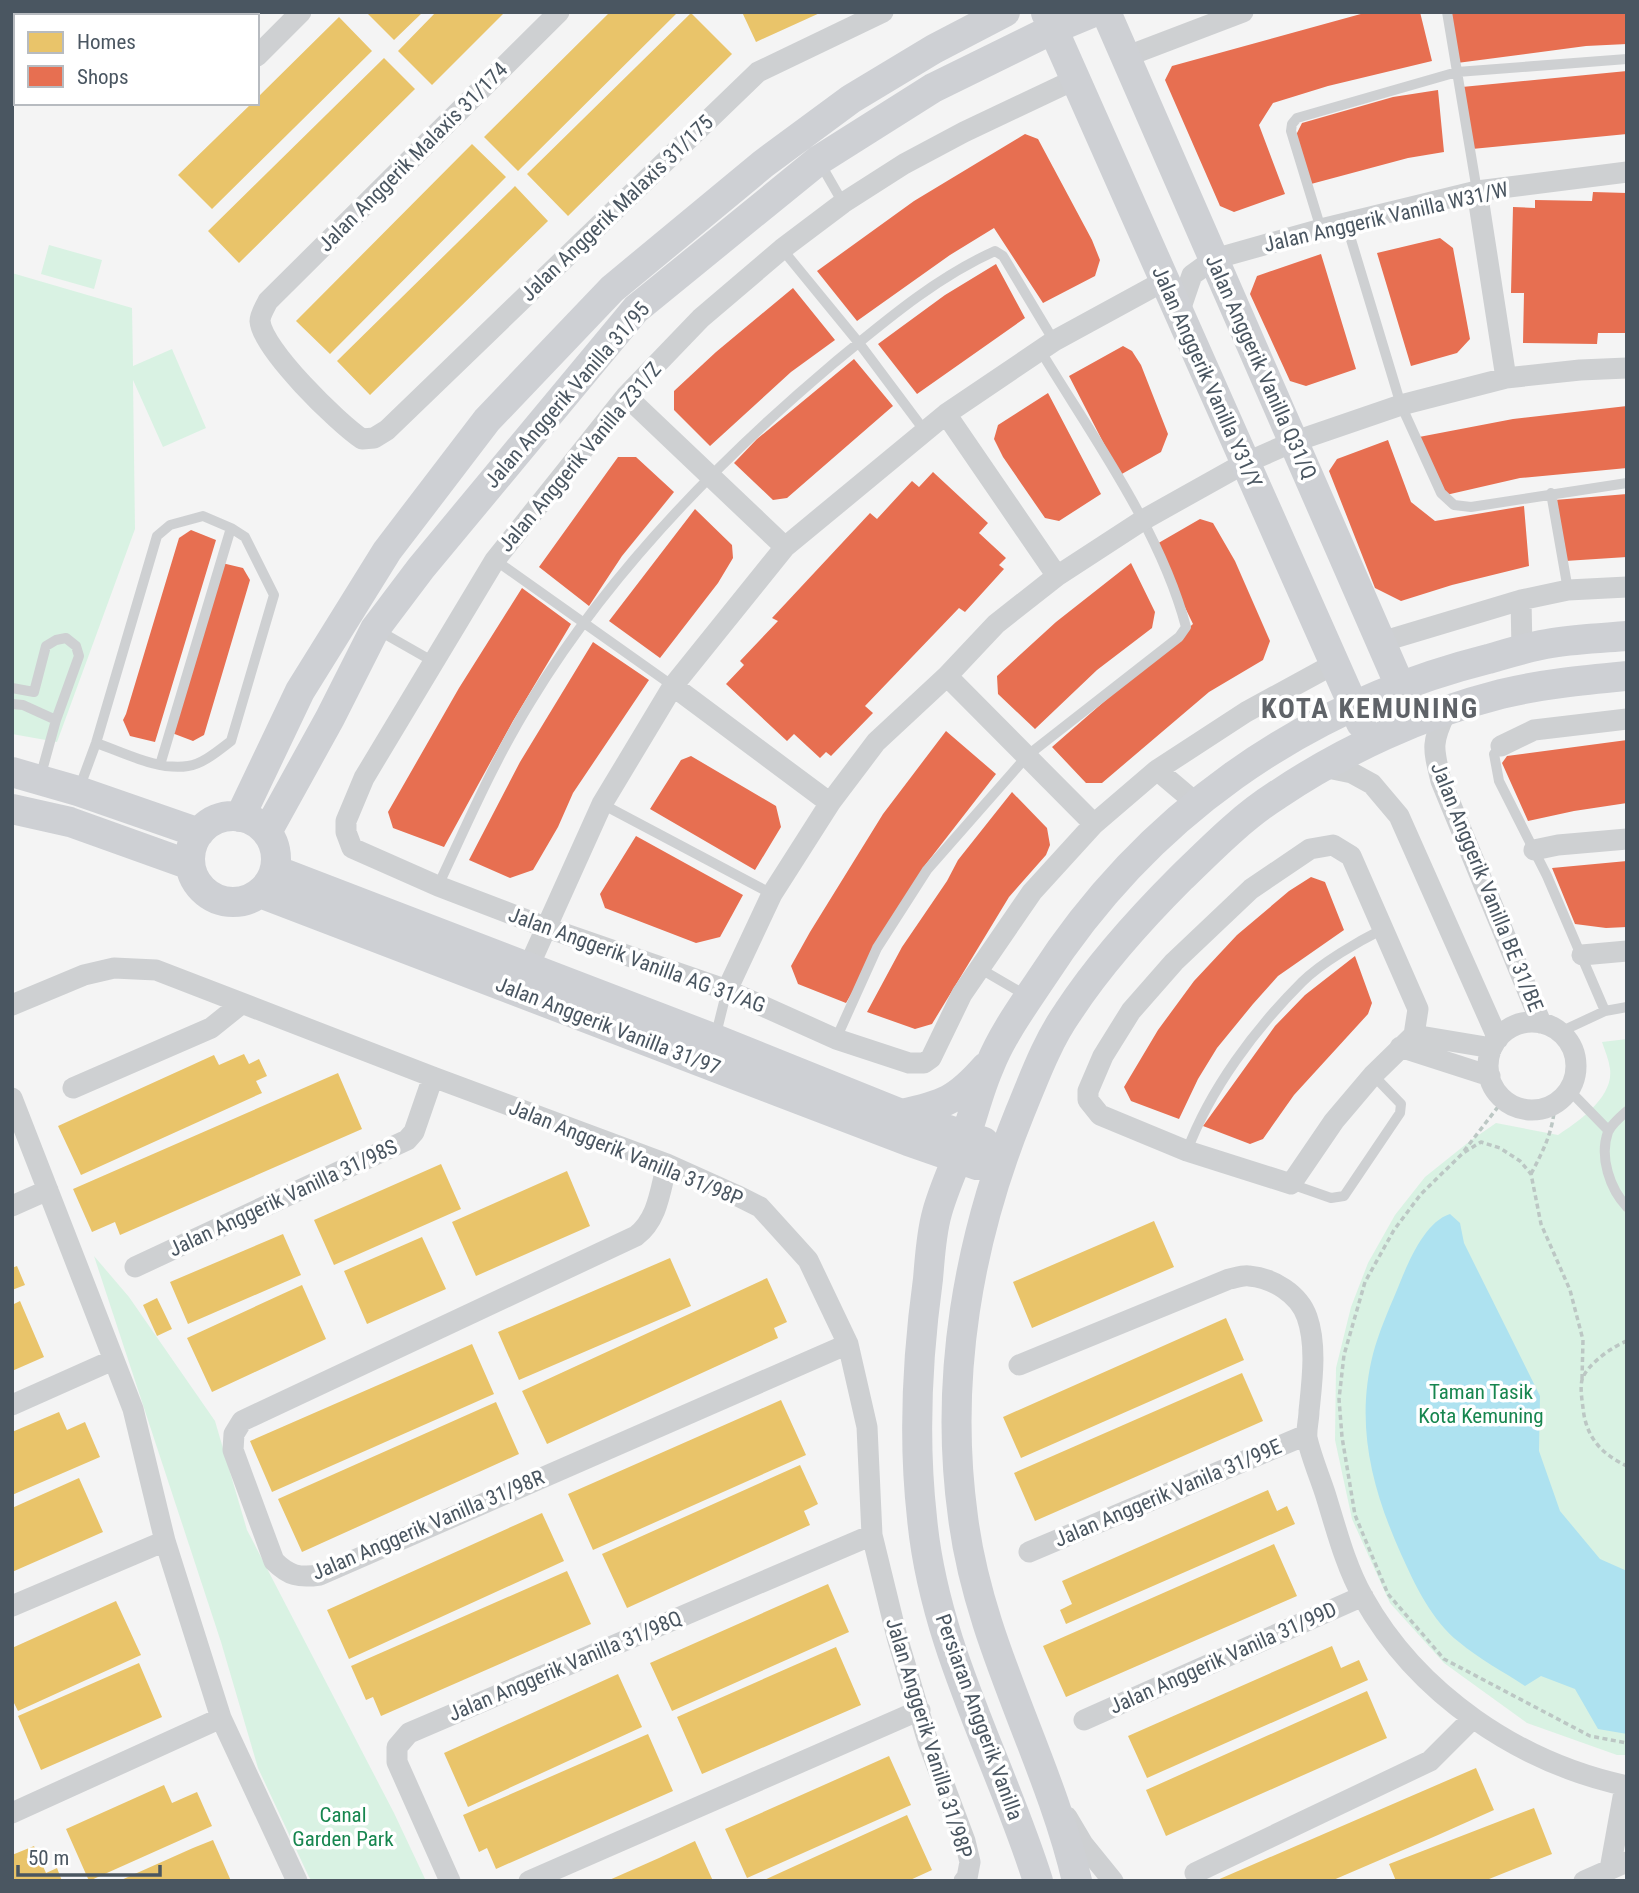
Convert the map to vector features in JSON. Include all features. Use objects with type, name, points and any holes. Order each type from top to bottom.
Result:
[{"type":"street","points":[[259,53],[301,12]]},
{"type":"street","name":"Jalan Anggerik Malaxis 31/174","points":[[374,438],[362,439],[348,429],[278,356],[265,338],[260,319],[268,301],[559,12]]},
{"type":"street","name":"Jalan Anggerik Malaxis 31/175","points":[[374,438],[397,420],[758,72],[883,12]]},
{"type":"street","name":"Jalan Anggerik Vanilla 31/95","points":[[240,817],[300,691],[387,551],[487,420],[612,289],[753,172],[851,99],[934,49],[1005,12]]},
{"type":"street","name":"Jalan Anggerik Vanilla 31/95","points":[[267,832],[375,629],[421,568],[636,309],[819,160],[933,88],[1049,21],[1094,12]]},
{"type":"street","name":"Jalan Anggerik Vanilla Q31/Q","points":[[1106,12],[1416,722]]},
{"type":"street","points":[[1125,57],[1244,12]]},
{"type":"street","name":"Jalan Anggerik Vanilla Y31/Y","points":[[1049,21],[1369,742]]},
{"type":"street","name":"Jalan Anggerik Vanilla Z31/Z","points":[[352,848],[346,832],[350,807],[364,778],[495,560],[626,396],[701,318],[782,249],[843,203],[904,164],[964,132],[1076,79]]},
{"type":"street","name":"Jalan Anggerik Vanilla W31/W","points":[[1179,313],[1192,275],[1214,259],[1321,229],[1477,191],[1627,172]]},
{"type":"street","points":[[1477,191],[1506,378]]},
{"type":"street","points":[[529,967],[601,804],[673,687],[785,547],[946,414],[1047,345],[1164,281]]},
{"type":"street","points":[[727,990],[772,894],[830,803],[876,742],[947,676],[996,624],[1057,576],[1143,520],[1245,463],[1293,442],[1401,405],[1506,378],[1627,368]]},
{"type":"street","points":[[626,396],[785,547]]},
{"type":"street","points":[[946,414],[1057,576]]},
{"type":"street","points":[[1381,642],[1521,600],[1568,590],[1627,587]]},
{"type":"street","points":[[1521,600],[1522,650]]},
{"type":"street","name":"Persiaran Anggerik Vanilla","points":[[1038,1881],[967,1698],[947,1637],[930,1573],[924,1533],[915,1422],[920,1338],[936,1215],[990,1063],[1058,953],[1090,912],[1133,864],[1196,803],[1265,752],[1309,727],[1353,707],[1400,686],[1455,667],[1550,643],[1627,636]]},
{"type":"street","points":[[979,968],[1032,892],[1094,824],[1157,769],[1246,712],[1334,664]]},
{"type":"street","points":[[947,676],[1094,824]]},
{"type":"street","name":"Persiaran Anggerik Vanilla","points":[[1077,1881],[1049,1785],[1014,1702],[985,1615],[962,1518],[958,1453],[957,1372],[965,1301],[975,1249],[1001,1160],[1036,1073],[1065,1015],[1100,967],[1139,922],[1220,839],[1275,796],[1369,742],[1416,722],[1500,695],[1569,681],[1627,676]]},
{"type":"street","points":[[673,687],[830,803]]},
{"type":"street","name":"Jalan Anggerik Vanilla BE 31/BE","points":[[1446,712],[1435,734],[1433,751],[1441,781],[1551,1028]]},
{"type":"street","points":[[1501,746],[1534,730],[1627,719]]},
{"type":"street","points":[[1323,767],[1352,773],[1372,784],[1399,816],[1495,1044]]},
{"type":"street","points":[[1157,769],[1196,803]]},
{"type":"street","points":[[25,776],[78,791],[199,833]]},
{"type":"street","points":[[12,809],[70,822],[190,864]]},
{"type":"street","points":[[240,817],[250,819],[267,832],[274,843],[276,856],[268,881],[249,900],[223,901],[201,888],[194,877],[190,853],[199,833],[217,820],[240,817]]},
{"type":"street","points":[[1534,850],[1558,845],[1627,839]]},
{"type":"street","points":[[1333,845],[1351,856],[1383,929],[1418,1009],[1407,1041],[1373,1075],[1334,1121],[1292,1184],[1187,1152],[1100,1115],[1088,1100],[1088,1091],[1103,1056],[1131,1011],[1174,962],[1251,889],[1310,849],[1333,845]]},
{"type":"street","name":"Jalan Anggerik Vanilla AG 31/AG","points":[[352,848],[438,886],[545,927],[727,990],[836,1039],[909,1063],[924,1063],[931,1058],[962,994],[979,968]]},
{"type":"street","name":"Jalan Anggerik Vanilla 31/97","points":[[268,881],[904,1127],[1001,1160]]},
{"type":"street","name":"Jalan Anggerik Vanilla 31/97","points":[[268,881],[529,967],[715,1039],[904,1127]]},
{"type":"street","points":[[1582,955],[1627,951]]},
{"type":"street","name":"Jalan Anggerik Vanilla 31/98P","points":[[12,1004],[83,975],[114,968],[156,970],[667,1164],[760,1207],[808,1260],[848,1344],[867,1427],[872,1535],[897,1637],[928,1742],[965,1841],[970,1862],[964,1881]]},
{"type":"street","points":[[73,1088],[211,1028],[241,1004]]},
{"type":"street","points":[[1517,1025],[1551,1028],[1573,1050],[1576,1071],[1562,1096],[1542,1108],[1516,1106],[1497,1093],[1490,1076],[1489,1057],[1495,1044],[1507,1030],[1517,1025]]},
{"type":"street","points":[[1407,1041],[1495,1044]]},
{"type":"street","points":[[1407,1041],[1426,1057],[1471,1068],[1490,1076]]},
{"type":"street","points":[[936,1215],[928,1174],[904,1127],[947,1103],[970,1086],[990,1063]]},
{"type":"street","name":"Jalan Anggerik Vanilla 31/98S","points":[[135,1267],[407,1140],[414,1132],[433,1077]]},
{"type":"street","points":[[12,1098],[133,1409],[165,1541],[220,1718],[297,1881]]},
{"type":"street","name":"Jalan Anggerik Vanilla 31/98R","points":[[667,1164],[654,1213],[647,1227],[636,1236],[242,1421],[234,1434],[233,1450],[274,1561],[286,1573],[300,1578],[320,1575],[848,1344]]},
{"type":"street","points":[[12,1206],[48,1190]]},
{"type":"street","points":[[1018,1365],[1229,1279],[1248,1275],[1271,1281],[1291,1293],[1307,1314],[1311,1338],[1312,1365],[1306,1435],[1343,1552],[1363,1596],[1387,1636],[1420,1675],[1473,1718],[1552,1762],[1626,1786],[1618,1865],[1584,1881]]},
{"type":"street","points":[[12,1405],[113,1360]]},
{"type":"street","name":"Jalan Anggerik Vanila 31/99E","points":[[1029,1552],[1306,1435]]},
{"type":"street","name":"Jalan Anggerik Vanilla 31/98Q","points":[[450,1881],[397,1762],[397,1747],[409,1733],[872,1535]]},
{"type":"street","points":[[12,1606],[165,1541]]},
{"type":"street","name":"Jalan Anggerik Vanila 31/99D","points":[[1084,1720],[1363,1596]]},
{"type":"street","points":[[529,1881],[920,1710]]},
{"type":"street","points":[[12,1813],[220,1718]]},
{"type":"street","points":[[1195,1872],[1430,1762],[1473,1718]]},
{"type":"street","points":[[1049,1785],[1083,1844],[1113,1881]]},
{"type":"lane","points":[[1447,12],[1477,191]]},
{"type":"lane","points":[[1321,229],[1291,131],[1297,118],[1457,72],[1627,59]]},
{"type":"lane","points":[[819,160],[843,203]]},
{"type":"lane","points":[[1346,223],[1401,405],[1441,493],[1454,505],[1471,507],[1627,483]]},
{"type":"lane","points":[[782,249],[859,343],[924,430]]},
{"type":"lane","points":[[438,886],[478,800],[531,702],[584,622],[645,546],[783,406],[914,299],[973,261],[995,251],[1003,256],[1047,345],[1143,520],[1186,627],[1179,637],[1028,755],[927,870],[877,948],[836,1039]]},
{"type":"lane","points":[[1551,493],[1568,590]]},
{"type":"lane","points":[[78,791],[96,743],[157,536],[170,525],[203,516],[245,537],[274,595],[231,741],[214,754],[188,766],[160,765],[96,743]]},
{"type":"lane","points":[[160,765],[231,528]]},
{"type":"lane","points":[[495,560],[673,687]]},
{"type":"lane","points":[[375,629],[434,662]]},
{"type":"lane","points":[[25,776],[57,720],[76,668],[79,656],[76,646],[66,638],[47,646],[29,708]]},
{"type":"lane","points":[[12,688],[34,692]]},
{"type":"lane","points":[[12,704],[57,720]]},
{"type":"lane","points":[[1501,746],[1494,754],[1499,781],[1534,850],[1605,1011]]},
{"type":"lane","points":[[601,804],[772,894]]},
{"type":"lane","points":[[1187,1152],[1197,1126],[1226,1076],[1269,1020],[1304,981],[1362,940],[1383,929]]},
{"type":"lane","points":[[979,968],[1029,997]]},
{"type":"lane","points":[[715,1039],[727,990]]},
{"type":"lane","points":[[1551,1028],[1627,1007]]},
{"type":"lane","points":[[1292,1184],[1331,1198],[1344,1196],[1401,1113],[1401,1104],[1373,1075]]},
{"type":"lane","points":[[1562,1096],[1608,1130]]},
{"type":"lane","points":[[1627,1111],[1608,1130],[1604,1149],[1607,1170],[1618,1197],[1627,1207]]},
{"type":"path","points":[[1531,1174],[1544,1150],[1562,1096]]},
{"type":"path","points":[[1504,1099],[1463,1153],[1421,1194],[1394,1230],[1364,1282],[1344,1355],[1339,1399],[1342,1437],[1355,1515],[1388,1594],[1444,1659],[1590,1736],[1627,1743]]},
{"type":"path","points":[[1463,1153],[1481,1142],[1500,1148],[1520,1161],[1531,1174],[1541,1224],[1570,1290],[1583,1340],[1584,1423],[1594,1443],[1610,1458],[1627,1466]]},
{"type":"path","points":[[1582,1379],[1615,1345],[1627,1340]]},
{"type":"green space","points":[[49,245],[102,260],[94,289],[41,274]]},
{"type":"green space","points":[[12,273],[132,308],[133,366],[172,349],[206,428],[163,447],[133,380],[135,529],[57,742],[12,734]]},
{"type":"green space","name":"Taman Tasik Kota Kemuning","points":[[1627,1039],[1627,1755],[1617,1755],[1527,1723],[1444,1663],[1390,1603],[1352,1519],[1335,1440],[1336,1368],[1351,1307],[1368,1263],[1395,1215],[1425,1177],[1496,1123],[1558,1135],[1566,1130],[1593,1108],[1606,1089],[1610,1069],[1602,1042]]},
{"type":"green space","name":"Canal Garden Park","points":[[94,1256],[129,1297],[215,1421],[247,1530],[394,1813],[426,1881],[312,1881],[309,1877],[258,1768],[221,1642]]},
{"type":"water","points":[[1450,1214],[1460,1223],[1464,1243],[1540,1396],[1539,1451],[1560,1511],[1600,1559],[1627,1571],[1627,1734],[1598,1729],[1575,1689],[1541,1676],[1525,1686],[1475,1654],[1449,1633],[1418,1590],[1382,1505],[1369,1456],[1366,1431],[1368,1380],[1373,1354],[1387,1314],[1417,1246],[1432,1226]]},
{"type":"building: Homes","points":[[182,12],[233,12],[231,14]]},
{"type":"building: Homes","points":[[366,12],[423,12],[394,40]]},
{"type":"building: Homes","points":[[436,12],[505,12],[432,85],[398,51]]},
{"type":"building: Homes","points":[[610,12],[678,12],[518,171],[484,137]]},
{"type":"building: Homes","points":[[742,12],[822,12],[756,42]]},
{"type":"building: Homes","points":[[691,13],[732,54],[568,216],[527,174]]},
{"type":"building: Homes","points":[[339,17],[372,51],[212,209],[178,175],[250,105],[259,105],[259,96]]},
{"type":"building: Homes","points":[[384,58],[415,89],[239,263],[208,231]]},
{"type":"building: Homes","points":[[472,144],[506,177],[330,354],[296,321]]},
{"type":"building: Homes","points":[[515,186],[548,221],[370,395],[337,361]]},
{"type":"building: Homes","points":[[244,1054],[249,1064],[259,1059],[267,1076],[256,1081],[262,1093],[81,1175],[58,1126],[214,1055],[219,1065]]},
{"type":"building: Homes","points":[[338,1073],[362,1129],[120,1235],[115,1222],[92,1232],[73,1189]]},
{"type":"building: Homes","points":[[441,1164],[461,1209],[334,1265],[314,1220]]},
{"type":"building: Homes","points":[[567,1171],[590,1226],[476,1276],[452,1222]]},
{"type":"building: Homes","points":[[1154,1221],[1174,1267],[1032,1328],[1013,1282]]},
{"type":"building: Homes","points":[[283,1234],[301,1275],[188,1324],[170,1282]]},
{"type":"building: Homes","points":[[422,1237],[446,1289],[367,1324],[344,1271]]},
{"type":"building: Homes","points":[[670,1258],[691,1306],[519,1380],[498,1332]]},
{"type":"building: Homes","points":[[17,1266],[25,1285],[12,1290],[12,1268]]},
{"type":"building: Homes","points":[[767,1278],[787,1322],[774,1328],[778,1338],[547,1444],[522,1391]]},
{"type":"building: Homes","points":[[302,1285],[326,1339],[212,1392],[187,1338]]},
{"type":"building: Homes","points":[[157,1298],[172,1329],[157,1336],[143,1305]]},
{"type":"building: Homes","points":[[20,1301],[44,1357],[12,1371],[12,1305]]},
{"type":"building: Homes","points":[[1226,1318],[1244,1360],[1021,1458],[1003,1417]]},
{"type":"building: Homes","points":[[472,1344],[494,1394],[272,1492],[250,1441]]},
{"type":"building: Homes","points":[[1242,1373],[1263,1421],[1035,1521],[1014,1473]]},
{"type":"building: Homes","points":[[781,1400],[806,1455],[593,1550],[568,1494]]},
{"type":"building: Homes","points":[[496,1402],[519,1454],[302,1552],[278,1499]]},
{"type":"building: Homes","points":[[59,1412],[67,1430],[85,1422],[100,1457],[12,1495],[12,1432]]},
{"type":"building: Homes","points":[[800,1465],[818,1504],[804,1511],[810,1525],[627,1608],[602,1554]]},
{"type":"building: Homes","points":[[79,1478],[103,1532],[12,1572],[12,1508]]},
{"type":"building: Homes","points":[[1268,1490],[1277,1511],[1287,1506],[1295,1524],[1066,1624],[1060,1610],[1072,1604],[1062,1581]]},
{"type":"building: Homes","points":[[542,1513],[564,1561],[349,1659],[327,1610]]},
{"type":"building: Homes","points":[[1274,1544],[1297,1596],[1066,1697],[1043,1646]]},
{"type":"building: Homes","points":[[567,1571],[591,1624],[381,1716],[373,1697],[366,1700],[351,1666]]},
{"type":"building: Homes","points":[[828,1584],[849,1632],[672,1711],[650,1663]]},
{"type":"building: Homes","points":[[116,1601],[141,1655],[18,1711],[12,1699],[12,1648]]},
{"type":"building: Homes","points":[[1332,1646],[1341,1668],[1359,1660],[1368,1680],[1147,1778],[1128,1736]]},
{"type":"building: Homes","points":[[836,1647],[861,1705],[702,1774],[677,1717]]},
{"type":"building: Homes","points":[[139,1663],[162,1717],[41,1770],[18,1716]]},
{"type":"building: Homes","points":[[618,1674],[642,1727],[468,1807],[444,1753]]},
{"type":"building: Homes","points":[[1367,1691],[1387,1738],[1166,1836],[1146,1790]]},
{"type":"building: Homes","points":[[648,1734],[673,1791],[496,1869],[487,1848],[479,1852],[463,1815]]},
{"type":"building: Homes","points":[[889,1756],[911,1805],[747,1878],[725,1829]]},
{"type":"building: Homes","points":[[1476,1768],[1494,1810],[1438,1835],[1331,1881],[1215,1881]]},
{"type":"building: Homes","points":[[164,1785],[172,1803],[197,1792],[212,1826],[89,1881],[66,1829]]},
{"type":"building: Homes","points":[[1534,1808],[1552,1854],[1484,1881],[1396,1881],[1389,1864]]},
{"type":"building: Homes","points":[[907,1815],[932,1870],[908,1881],[762,1881]]},
{"type":"building: Homes","points":[[213,1840],[231,1881],[119,1881],[193,1848]]},
{"type":"building: Homes","points":[[695,1841],[713,1881],[607,1881],[659,1858]]},
{"type":"building: Homes","points":[[34,1846],[46,1873],[57,1868],[62,1881],[12,1881],[12,1855]]},
{"type":"building: Shops","points":[[1368,12],[1420,12],[1432,61],[1328,86],[1273,103],[1259,125],[1285,194],[1234,212],[1220,206],[1165,80],[1172,66]]},
{"type":"building: Shops","points":[[1447,12],[1627,12],[1627,44],[1586,46],[1457,63]]},
{"type":"building: Shops","points":[[1627,71],[1627,134],[1472,149],[1462,87]]},
{"type":"building: Shops","points":[[1438,90],[1444,152],[1408,158],[1311,184],[1295,137],[1302,123],[1393,97]]},
{"type":"building: Shops","points":[[1025,134],[1038,139],[1092,240],[1100,260],[1095,276],[1043,303],[994,228],[950,255],[857,321],[817,271],[914,201]]},
{"type":"building: Shops","points":[[1593,192],[1627,193],[1627,333],[1598,333],[1597,344],[1523,343],[1524,293],[1511,293],[1513,207],[1535,208],[1535,200],[1592,201]]},
{"type":"building: Shops","points":[[1440,238],[1453,248],[1470,339],[1457,353],[1411,366],[1377,253]]},
{"type":"building: Shops","points":[[1321,254],[1356,369],[1306,386],[1290,381],[1250,294],[1257,276]]},
{"type":"building: Shops","points":[[996,264],[1025,318],[917,394],[878,344],[945,295]]},
{"type":"building: Shops","points":[[793,288],[835,340],[791,372],[710,446],[674,410],[674,391]]},
{"type":"building: Shops","points":[[1123,346],[1132,351],[1141,365],[1168,434],[1161,452],[1120,475],[1069,376]]},
{"type":"building: Shops","points":[[854,359],[893,406],[787,498],[773,500],[734,463],[757,439]]},
{"type":"building: Shops","points":[[1048,393],[1101,494],[1059,521],[1045,518],[1003,457],[994,439],[998,425]]},
{"type":"building: Shops","points":[[1627,406],[1627,468],[1520,478],[1446,495],[1419,437],[1513,419]]},
{"type":"building: Shops","points":[[1388,440],[1411,502],[1435,521],[1524,506],[1529,566],[1401,601],[1375,588],[1329,471],[1337,459]]},
{"type":"building: Shops","points":[[618,457],[636,457],[674,492],[622,556],[589,606],[539,567]]},
{"type":"building: Shops","points":[[933,472],[988,523],[979,533],[1006,558],[999,565],[1004,569],[965,612],[959,608],[865,706],[873,713],[831,756],[826,752],[820,758],[794,734],[787,741],[726,684],[744,665],[740,661],[778,621],[772,618],[870,513],[877,519],[912,481],[919,487]]},
{"type":"building: Shops","points":[[1627,494],[1627,557],[1565,561],[1555,500]]},
{"type":"building: Shops","points":[[695,509],[732,545],[733,558],[718,583],[660,658],[609,621]]},
{"type":"building: Shops","points":[[1200,519],[1213,523],[1235,561],[1270,641],[1263,660],[1209,692],[1102,783],[1086,783],[1052,747],[1193,624],[1155,545]]},
{"type":"building: Shops","points":[[191,530],[216,540],[155,742],[130,736],[123,720],[179,538]]},
{"type":"building: Shops","points":[[222,563],[243,568],[250,580],[204,735],[193,741],[172,733]]},
{"type":"building: Shops","points":[[1131,563],[1155,612],[1152,628],[1097,670],[1035,729],[998,694],[997,676],[1056,622]]},
{"type":"building: Shops","points":[[522,588],[571,624],[513,721],[444,847],[393,828],[388,812],[459,688]]},
{"type":"building: Shops","points":[[593,642],[649,680],[573,793],[558,827],[533,870],[510,878],[469,860],[520,762]]},
{"type":"building: Shops","points":[[946,731],[996,774],[926,864],[846,1003],[798,984],[791,966],[810,932],[883,814]]},
{"type":"building: Shops","points":[[1627,740],[1627,803],[1528,821],[1502,763],[1507,756]]},
{"type":"building: Shops","points":[[691,756],[776,806],[781,827],[755,870],[650,809],[681,760]]},
{"type":"building: Shops","points":[[1012,792],[1047,828],[1050,845],[1046,855],[1009,897],[932,1024],[915,1029],[867,1012],[902,947],[947,881],[958,860]]},
{"type":"building: Shops","points":[[636,836],[743,895],[720,937],[696,943],[605,908],[600,894]]},
{"type":"building: Shops","points":[[1627,861],[1627,927],[1606,928],[1575,924],[1552,868]]},
{"type":"building: Shops","points":[[1311,877],[1325,882],[1344,930],[1278,976],[1253,1004],[1217,1048],[1198,1079],[1179,1119],[1131,1101],[1124,1087],[1158,1030],[1194,981],[1237,935],[1289,891]]},
{"type":"building: Shops","points":[[1355,956],[1372,1003],[1368,1014],[1294,1095],[1263,1139],[1250,1144],[1203,1126],[1275,1026],[1305,995]]},
{"type":"district","name":"KOTA KEMUNING","points":[[1370,708]]}]
